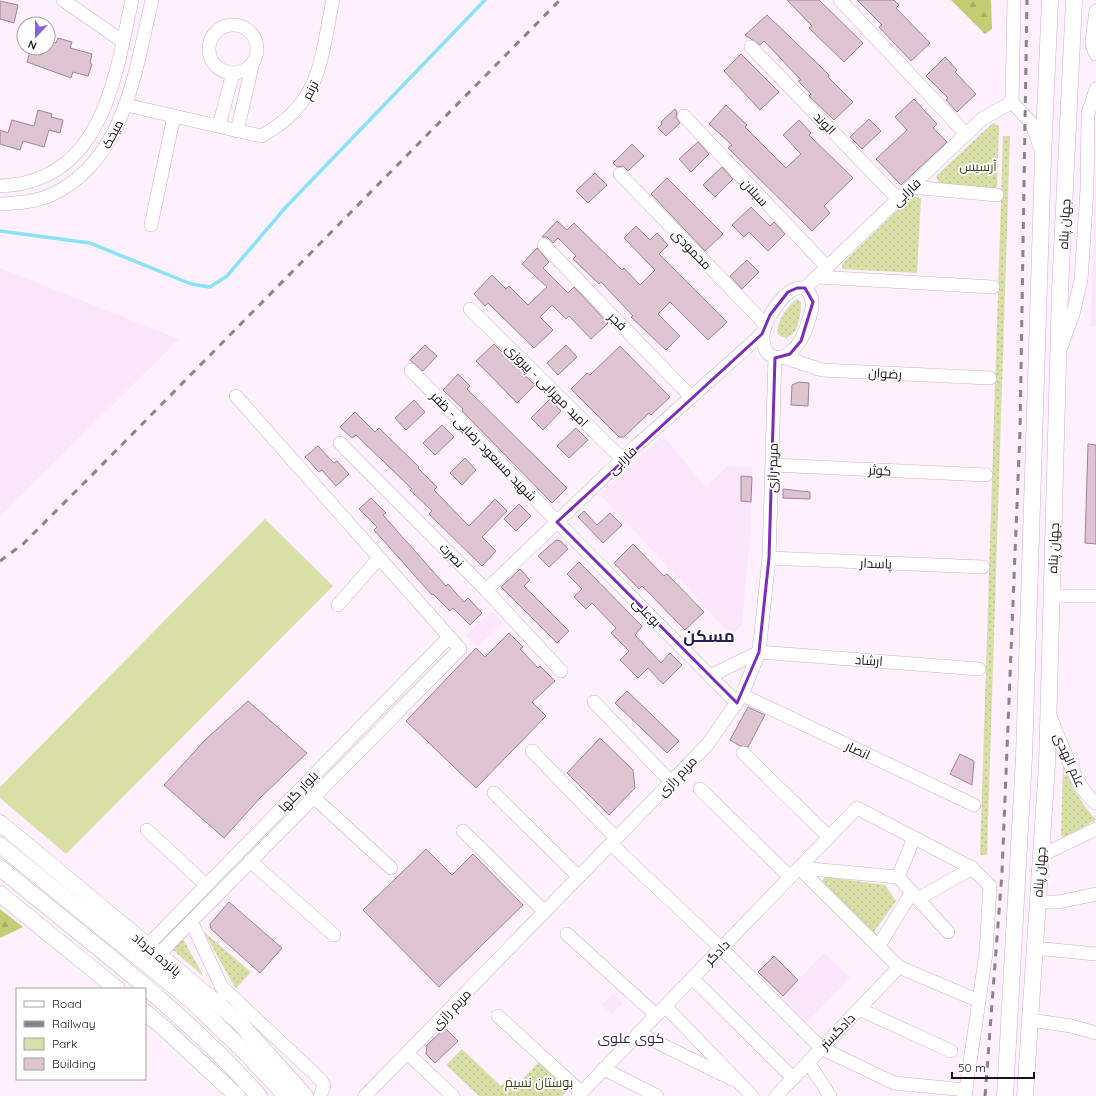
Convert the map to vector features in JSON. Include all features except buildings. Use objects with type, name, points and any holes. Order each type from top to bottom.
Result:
[{"type":"main road","name":"جهان پناه","points":[[1005,1096],[1024,757],[1043,158],[1050,0]]},
{"type":"main road","name":"جهان پناه","points":[[1025,1096],[1047,764],[1059,354],[1074,0]]},
{"type":"main road","name":"پانزده خرداد","points":[[0,823],[238,1021],[305,1096]]},
{"type":"main road","name":"پانزده خرداد","points":[[0,845],[192,1001],[246,1053],[286,1096]]},
{"type":"main road","points":[[0,868],[154,994],[226,1060],[259,1096]]},
{"type":"main road","points":[[0,894],[116,988]]},
{"type":"main road","points":[[146,1013],[237,1096]]},
{"type":"street","points":[[63,0],[122,41]]},
{"type":"street","name":"میخک","points":[[0,186],[24,183],[51,173],[73,156],[94,130],[106,106],[132,0]]},
{"type":"street","name":"میخک","points":[[0,204],[28,202],[50,195],[82,174],[101,154],[126,105],[152,0]]},
{"type":"street","name":"ترنم","points":[[126,105],[260,136],[278,127],[301,106],[317,78],[333,0]]},
{"type":"street","points":[[840,0],[966,134]]},
{"type":"street","points":[[1014,0],[1012,102],[1032,124],[1043,158]]},
{"type":"street","points":[[1096,11],[1095,31],[1092,47],[1096,54]]},
{"type":"street","points":[[237,131],[257,47],[250,32],[236,25],[221,28],[211,40],[210,55],[218,68],[233,73],[244,70],[253,62]]},
{"type":"street","name":"الوند","points":[[751,47],[898,199]]},
{"type":"street","points":[[219,126],[233,73]]},
{"type":"street","points":[[1059,354],[1073,314],[1081,280],[1092,160],[1088,114],[1096,89]]},
{"type":"street","name":"فارابی","points":[[486,590],[763,329],[776,306],[788,292],[797,288],[805,288],[990,112],[1012,102]]},
{"type":"street","points":[[151,225],[174,116]]},
{"type":"street","name":"سبلان","points":[[684,116],[822,272]]},
{"type":"street","name":"محمودی","points":[[620,174],[763,329]]},
{"type":"street","points":[[910,187],[997,196]]},
{"type":"street","name":"فجر","points":[[544,245],[691,397]]},
{"type":"street","points":[[822,272],[993,287]]},
{"type":"street","points":[[763,329],[765,349],[779,358],[796,349],[807,327],[813,302],[811,295],[805,288]]},
{"type":"street","name":"امید مهرابی - پیروزی","points":[[470,309],[623,460]]},
{"type":"street","name":"رضوان","points":[[779,358],[822,370],[990,378]]},
{"type":"street","name":"مریم رازی","points":[[366,1096],[707,746],[740,699],[759,652],[769,558],[779,358]]},
{"type":"street","name":"شهید مسعود رضایی - ظفر","points":[[411,370],[557,522]]},
{"type":"street","points":[[236,396],[449,637]]},
{"type":"street","name":"نصرت","points":[[340,443],[486,590],[561,671]]},
{"type":"street","name":"کوثر","points":[[773,465],[986,475]]},
{"type":"street","name":"بوعلی","points":[[557,522],[710,676],[740,699]]},
{"type":"street","points":[[338,605],[379,558]]},
{"type":"street","name":"پاسدار","points":[[769,558],[983,567]]},
{"type":"street","points":[[1052,596],[1096,596]]},
{"type":"street","name":"بلوار گلها","points":[[449,637],[460,649],[191,921],[152,950],[206,885],[449,637]]},
{"type":"street","points":[[710,676],[759,652]]},
{"type":"street","name":"ارشاد","points":[[759,652],[979,669]]},
{"type":"street","name":"انصار","points":[[740,699],[974,805]]},
{"type":"street","points":[[594,702],[671,782]]},
{"type":"street","name":"علم الهدی","points":[[1049,713],[1080,786],[1088,797],[1096,803]]},
{"type":"street","points":[[532,751],[613,841],[821,1048],[894,1083],[966,1093],[986,953],[990,886],[972,868],[914,838],[898,877]]},
{"type":"street","points":[[744,753],[829,837]]},
{"type":"street","points":[[302,787],[391,868]]},
{"type":"street","points":[[700,789],[878,947],[899,968],[979,1001]]},
{"type":"street","points":[[494,793],[579,878]]},
{"type":"street","name":"دادگر","points":[[579,1094],[857,808],[914,838]]},
{"type":"street","points":[[1040,856],[1096,829]]},
{"type":"street","points":[[147,830],[206,885]]},
{"type":"street","points":[[463,831],[545,912]]},
{"type":"street","points":[[250,861],[334,935]]},
{"type":"street","points":[[878,947],[915,895],[972,868]]},
{"type":"street","points":[[794,873],[898,877],[948,932]]},
{"type":"street","points":[[1037,902],[1058,902],[1096,894]]},
{"type":"street","points":[[191,921],[238,1021]]},
{"type":"street","points":[[567,934],[660,1011],[740,1083],[752,1096]]},
{"type":"street","points":[[1034,948],[1096,954]]},
{"type":"street","name":"دادگستر","points":[[776,1096],[899,968]]},
{"type":"street","points":[[692,978],[792,1078]]},
{"type":"street","points":[[221,986],[321,1080],[324,1086],[320,1096]]},
{"type":"street","points":[[859,1008],[951,1051]]},
{"type":"street","points":[[498,1016],[579,1094]]},
{"type":"street","points":[[1030,1020],[1071,1026],[1096,1033]]},
{"type":"street","points":[[638,1033],[740,1083]]},
{"type":"street","points":[[408,1054],[453,1096]]},
{"type":"street","points":[[808,1062],[830,1096]]},
{"type":"street","points":[[604,1069],[657,1096]]},
{"type":"highlighted area","points":[[797,288],[805,288],[813,302],[801,341],[790,354],[775,358],[769,558],[759,652],[737,703],[557,522],[762,334],[770,315],[788,292]]},
{"type":"shaded area","points":[[1095,177],[1096,327],[1091,327]]},
{"type":"shaded area","points":[[0,268],[179,339],[0,516]]},
{"type":"shaded area","points":[[663,436],[706,487],[727,466],[752,467],[750,534],[742,625],[731,635],[600,494]]},
{"type":"shaded area","points":[[492,611],[503,623],[477,647],[466,635]]},
{"type":"shaded area","points":[[824,953],[850,978],[804,1025],[779,1000]]},
{"type":"shaded area","points":[[613,994],[623,1003],[612,1014],[602,1005]]},
{"type":"green space","points":[[951,0],[991,0],[992,29],[985,34]]},
{"type":"green space","name":"آرسیس","points":[[993,123],[999,126],[997,189],[939,183],[936,176]]},
{"type":"green space","points":[[1003,136],[1010,136],[987,855],[980,855]]},
{"type":"green space","points":[[911,197],[921,198],[917,273],[842,269],[842,264]]},
{"type":"green space","points":[[797,299],[801,302],[800,318],[794,332],[786,338],[778,335],[778,325],[780,320],[789,306]]},
{"type":"green space","points":[[265,519],[333,586],[66,854],[0,798],[0,787]]},
{"type":"green space","points":[[1063,764],[1076,794],[1096,820],[1064,837],[1061,835]]},
{"type":"green space","points":[[825,877],[885,885],[896,901],[873,933],[822,881]]},
{"type":"green space","points":[[0,909],[23,927],[0,938]]},
{"type":"green space","points":[[204,932],[251,972],[236,989]]},
{"type":"green space","points":[[183,939],[204,977],[172,949]]},
{"type":"green space","name":"بوستان نسیم","points":[[462,1049],[501,1086],[510,1077],[518,1084],[539,1062],[568,1090],[562,1096],[479,1096],[446,1065]]},
{"type":"waterway","points":[[0,231],[90,243],[191,284],[210,287],[227,276],[286,207],[485,0]]},
{"type":"railway","points":[[0,561],[23,544],[88,479],[560,0]]},
{"type":"railway","points":[[985,1096],[1002,872],[1020,431],[1027,0]]},
{"type":"district","name":"مسکن","points":[[709,635]]},
{"type":"district","name":"کوی علوی","points":[[631,1038]]}]
